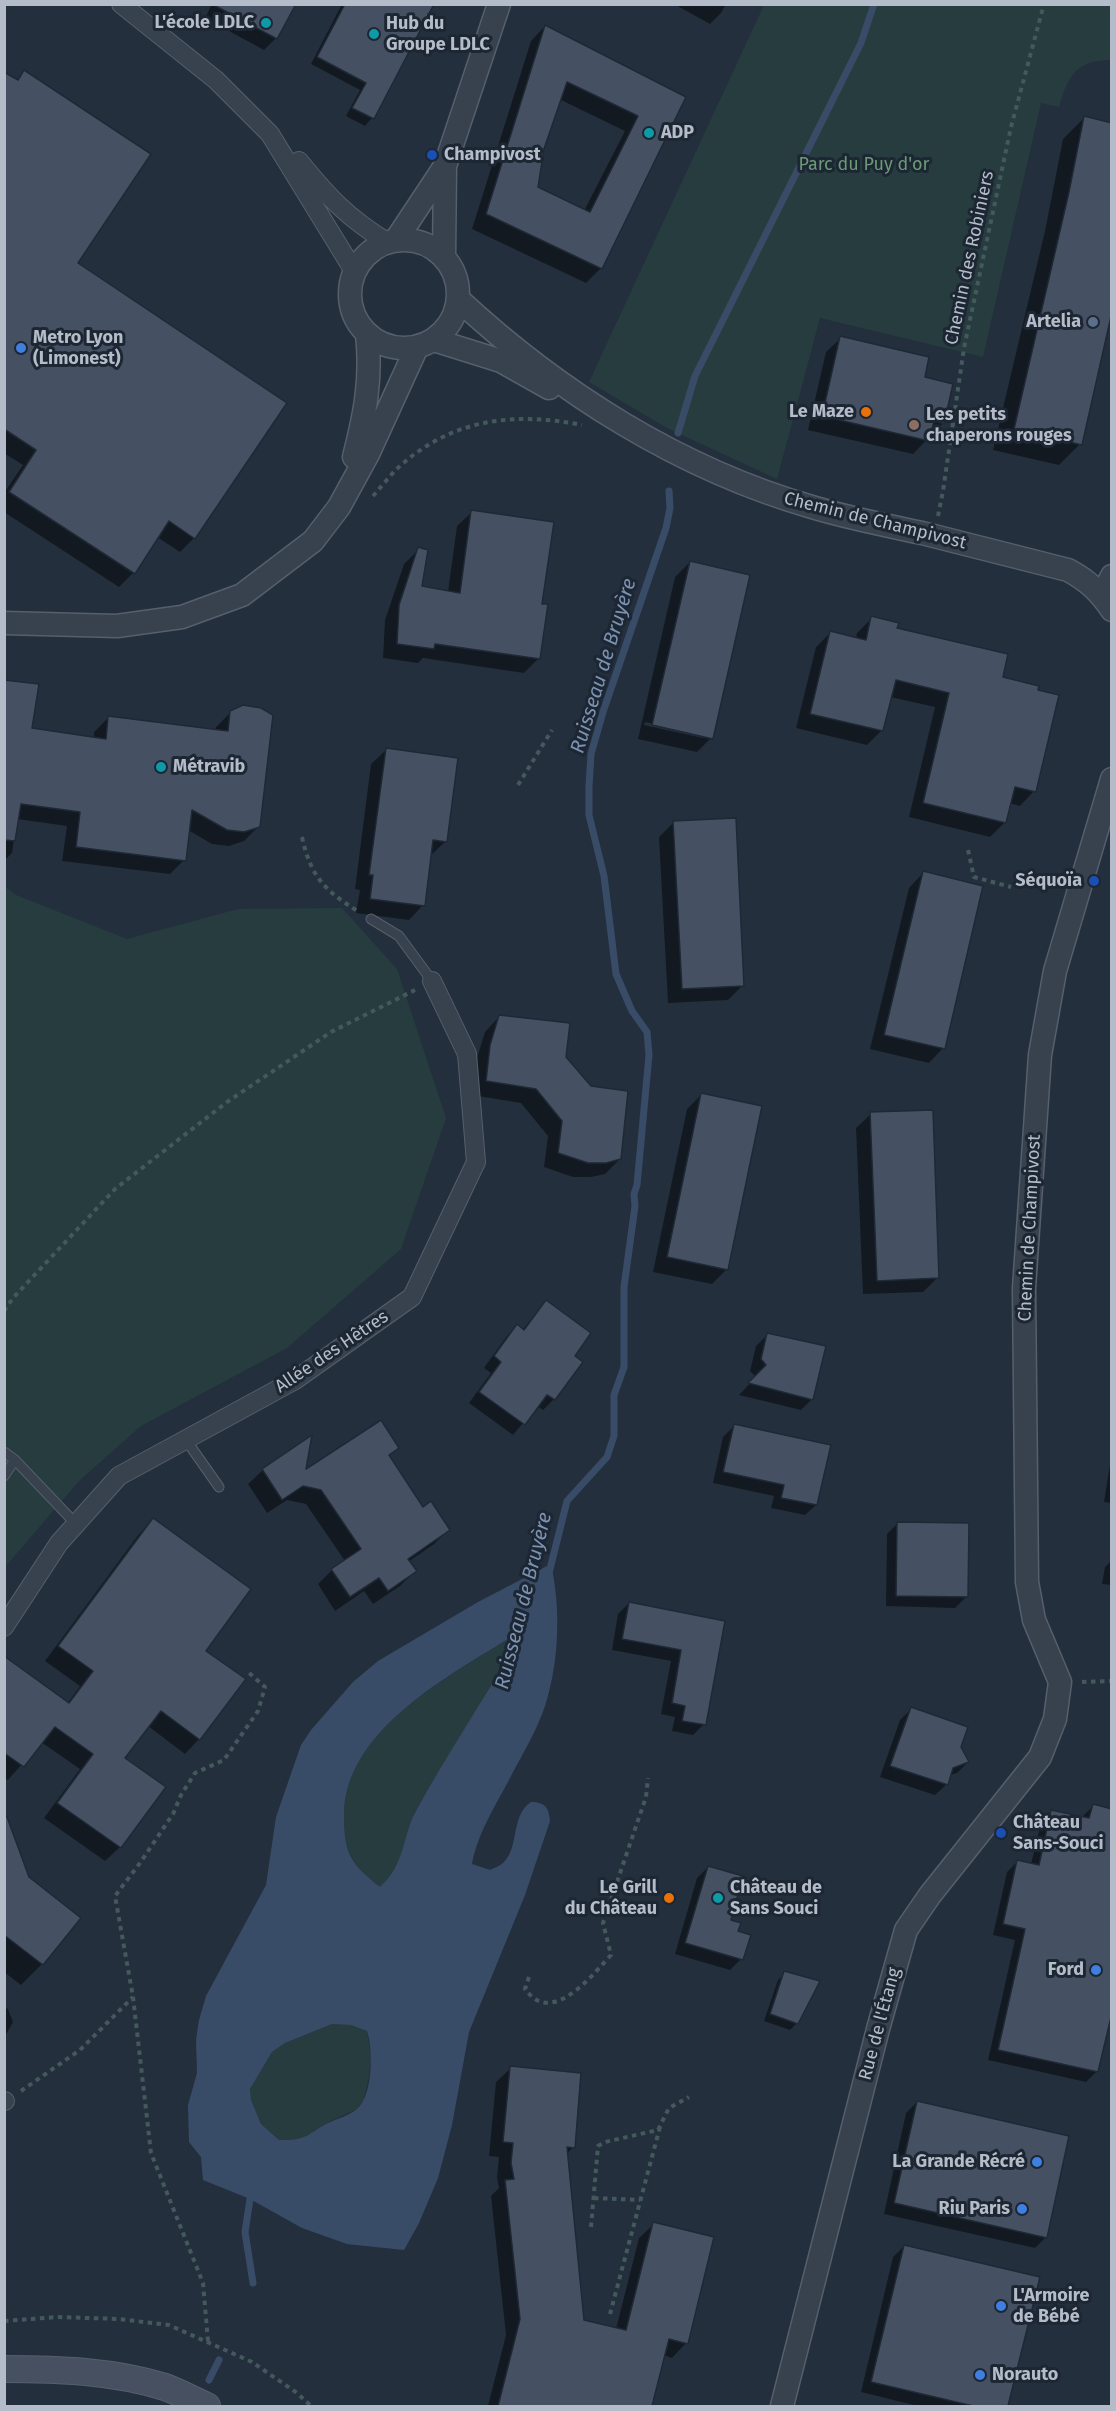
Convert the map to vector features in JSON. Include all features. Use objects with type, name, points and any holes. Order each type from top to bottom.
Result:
[{"type":"main road","points":[[4,2369],[57,2369],[117,2375],[166,2388],[207,2406]]},
{"type":"street","points":[[121,4],[216,80],[298,160],[323,191],[349,216],[392,241]]},
{"type":"street","points":[[392,241],[445,166],[499,4]]},
{"type":"street","points":[[270,134],[354,271]]},
{"type":"street","points":[[444,258],[445,166]]},
{"type":"street","points":[[392,241],[414,241],[430,247],[444,258],[453,270],[458,284],[458,299],[454,315],[446,329],[425,343],[399,349],[382,344],[367,334],[356,321],[351,305],[350,288],[354,271],[363,258],[374,249],[392,241]]},
{"type":"street","name":"Chemin de Champivost","points":[[458,299],[597,421]]},
{"type":"street","points":[[339,507],[364,418],[371,364],[367,334]]},
{"type":"street","points":[[4,623],[117,626],[182,617],[242,595],[313,541],[339,507],[425,343]]},
{"type":"street","name":"Chemin de Champivost","points":[[425,343],[501,362],[567,398],[597,421],[752,486],[812,507],[1068,570],[1108,593]]},
{"type":"street","name":"Chemin de Champivost","points":[[1060,1682],[1034,1620],[1027,1582],[1024,1288],[1040,1055],[1055,971],[1112,778]]},
{"type":"street","name":"Allée des Hêtres","points":[[4,1627],[59,1543],[119,1476],[295,1380],[412,1297],[476,1162],[466,1054],[432,981]]},
{"type":"street","name":"Rue de l'Étang","points":[[782,2406],[878,2030],[906,1930],[930,1895],[1041,1757],[1055,1719],[1060,1682]]},
{"type":"lane","points":[[371,919],[399,936],[432,981]]},
{"type":"lane","points":[[186,1440],[219,1487]]},
{"type":"lane","points":[[4,1452],[15,1460],[76,1524]]},
{"type":"lane","points":[[4,1476],[15,1460]]},
{"type":"path","name":"Chemin des Robiniers","points":[[937,520],[964,348],[1011,126],[1044,4]]},
{"type":"path","points":[[369,501],[398,467],[412,455],[447,435],[476,424],[512,418],[540,419],[581,425],[597,421]]},
{"type":"path","points":[[518,785],[552,730]]},
{"type":"path","points":[[302,837],[308,862],[321,883],[344,903],[371,919]]},
{"type":"path","points":[[968,850],[974,877],[1011,887]]},
{"type":"path","points":[[4,1311],[13,1298],[115,1189],[227,1102],[331,1032],[432,981]]},
{"type":"path","points":[[208,2341],[203,2283],[151,2153],[134,1997],[115,1896],[160,1834],[195,1773],[224,1760],[258,1711],[265,1687],[248,1672]]},
{"type":"path","points":[[1060,1682],[1112,1681]]},
{"type":"path","points":[[529,1977],[525,1989],[535,2000],[550,2003],[563,2000],[583,1984],[611,1955],[603,1923],[646,1797],[648,1778]]},
{"type":"path","points":[[5,2101],[80,2050],[134,1997]]},
{"type":"path","points":[[610,2314],[660,2127],[669,2108],[689,2097]]},
{"type":"path","points":[[591,2227],[598,2146],[605,2142],[658,2130],[660,2127]]},
{"type":"path","points":[[594,2199],[640,2200]]},
{"type":"path","points":[[4,2321],[58,2317],[119,2319],[169,2325],[252,2362],[312,2406]]},
{"type":"green space","name":"Parc du Puy d'or","points":[[764,5],[1112,5],[1111,60],[1089,63],[1075,72],[1066,87],[1059,107],[1041,103],[983,357],[820,318],[777,479],[667,428],[589,382]]},
{"type":"green space","points":[[5,887],[16,895],[127,939],[238,909],[342,908],[397,969],[446,1118],[401,1249],[287,1348],[141,1426],[79,1481],[5,1567]]},
{"type":"green space","points":[[513,1636],[516,1639],[513,1650],[415,1812],[404,1851],[390,1878],[381,1888],[363,1872],[351,1857],[344,1828],[349,1784],[362,1756],[381,1731],[405,1708],[432,1687]]},
{"type":"green space","points":[[332,2024],[352,2025],[367,2031],[371,2057],[364,2100],[357,2109],[298,2141],[279,2140],[261,2124],[251,2100],[250,2089],[272,2052],[285,2043]]},
{"type":"water","points":[[551,1564],[556,1599],[557,1635],[550,1689],[534,1733],[483,1830],[472,1864],[490,1870],[503,1863],[512,1849],[520,1815],[531,1802],[540,1803],[545,1807],[550,1821],[525,1895],[469,2032],[452,2125],[438,2178],[419,2223],[404,2250],[347,2244],[302,2228],[250,2199],[203,2180],[201,2157],[189,2142],[188,2105],[197,2073],[196,2040],[199,2020],[206,1996],[266,1885],[276,1817],[301,1745],[311,1730],[353,1682],[378,1661],[478,1602]],"holes":[[[513,1636],[516,1639],[513,1650],[417,1809],[395,1869],[380,1887],[355,1864],[345,1839],[344,1814],[349,1784],[362,1756],[381,1731],[405,1708],[460,1668]],[[332,2024],[351,2025],[367,2031],[370,2070],[364,2100],[352,2112],[304,2137],[279,2140],[261,2124],[251,2100],[250,2089],[272,2052],[285,2043]]]},
{"type":"building","name":"L'école LDLC","points":[[212,4],[296,4],[277,39]]},
{"type":"building","name":"Hub du Groupe LDLC","points":[[345,4],[434,4],[374,119],[352,108],[366,83],[317,57]]},
{"type":"building","name":"ADP","points":[[545,25],[686,97],[602,269],[486,214]],"holes":[[[567,82],[638,116],[590,212],[538,187],[544,149]]]},
{"type":"building","points":[[24,70],[151,154],[78,263],[287,403],[195,539],[169,521],[135,574],[9,492],[36,450],[4,429],[4,72],[18,80]]},
{"type":"building","points":[[1084,116],[1112,123],[1112,312],[1082,445],[1014,429],[1069,192]]},
{"type":"building","points":[[840,336],[929,357],[925,377],[953,384],[944,424],[934,421],[929,441],[822,416]]},
{"type":"building","points":[[471,510],[554,522],[542,604],[548,604],[540,659],[435,644],[434,649],[397,644],[399,605],[418,547],[428,550],[422,586],[460,593]]},
{"type":"building","points":[[690,561],[750,575],[713,739],[652,725]]},
{"type":"building","points":[[871,616],[899,623],[897,628],[1008,654],[1003,677],[1039,686],[1038,690],[1059,695],[1036,792],[1015,787],[1006,823],[923,803],[949,693],[896,680],[883,731],[810,714],[830,631],[866,640]]},
{"type":"building","name":"Métravib","points":[[4,680],[39,684],[32,728],[106,739],[108,716],[228,731],[230,711],[243,705],[261,708],[273,715],[260,827],[244,832],[227,830],[192,810],[186,861],[76,847],[80,812],[21,804],[15,841],[4,840]]},
{"type":"building","points":[[386,748],[458,758],[447,842],[433,840],[425,906],[370,899],[373,875],[369,875]]},
{"type":"building","points":[[736,818],[744,986],[682,989],[673,821]]},
{"type":"building","points":[[923,871],[983,886],[945,1049],[884,1035]]},
{"type":"building","points":[[499,1015],[570,1023],[566,1057],[591,1086],[628,1091],[621,1159],[606,1163],[588,1163],[558,1153],[562,1121],[536,1089],[486,1081],[490,1045]]},
{"type":"building","points":[[701,1093],[762,1106],[728,1270],[667,1257]]},
{"type":"building","points":[[933,1110],[939,1278],[877,1281],[870,1112]]},
{"type":"building","points":[[546,1300],[591,1333],[575,1356],[583,1362],[555,1400],[547,1395],[525,1425],[479,1392],[501,1362],[494,1356],[517,1324],[524,1330]]},
{"type":"building","points":[[767,1333],[826,1346],[813,1400],[748,1383],[766,1365],[761,1359]]},
{"type":"building","points":[[381,1420],[399,1448],[389,1455],[423,1507],[431,1501],[450,1530],[408,1559],[417,1571],[388,1591],[379,1578],[350,1597],[331,1569],[361,1549],[321,1490],[303,1486],[282,1500],[262,1469],[312,1435],[306,1469]]},
{"type":"building","points":[[734,1424],[831,1445],[817,1505],[781,1498],[784,1485],[723,1472]]},
{"type":"building","points":[[153,1518],[251,1589],[206,1651],[246,1679],[200,1740],[161,1711],[125,1758],[166,1787],[121,1848],[57,1803],[93,1754],[55,1727],[24,1767],[4,1753],[4,1656],[69,1703],[93,1671],[58,1646]]},
{"type":"building","points":[[897,1522],[969,1523],[968,1597],[896,1596]]},
{"type":"building","points":[[629,1602],[725,1621],[706,1725],[682,1721],[685,1706],[672,1703],[681,1650],[622,1639]]},
{"type":"building","points":[[911,1707],[968,1727],[961,1747],[969,1762],[953,1768],[948,1785],[890,1766]]},
{"type":"building","points":[[1093,1804],[1112,1809],[1112,2013],[1098,2072],[998,2050],[1025,1929],[1003,1924],[1017,1860],[1039,1865],[1051,1810],[1089,1818]]},
{"type":"building","points":[[4,1817],[7,1817],[29,1877],[81,1918],[43,1965],[4,1935]]},
{"type":"building","name":"Château de Sans Souci","points":[[708,1866],[743,1876],[731,1920],[741,1923],[738,1931],[751,1935],[743,1960],[685,1943]]},
{"type":"building","points":[[784,1971],[820,1981],[798,2024],[770,2014]]},
{"type":"building","points":[[510,2066],[581,2073],[575,2148],[567,2147],[584,2320],[626,2330],[653,2222],[714,2237],[688,2344],[669,2339],[652,2406],[498,2406],[520,2319],[505,2180],[514,2179],[511,2163],[513,2143],[503,2142]]},
{"type":"building","points":[[917,2101],[1069,2136],[1047,2238],[894,2203]]},
{"type":"building","points":[[904,2245],[1040,2277],[1008,2406],[973,2406],[871,2382]]},
{"type":"waterway","name":"Ruisseau de Bruyère","points":[[678,433],[695,376],[861,43],[874,4]]},
{"type":"waterway","name":"Ruisseau de Bruyère","points":[[549,1573],[567,1501],[607,1457],[614,1436],[614,1395],[624,1367],[624,1287],[635,1206],[634,1194],[637,1185],[649,1055],[647,1032],[632,1011],[616,974],[604,876],[589,815],[589,786],[591,754],[603,712],[666,528],[670,508],[669,491]]},
{"type":"waterway","name":"Ruisseau de Bruyère","points":[[253,2283],[245,2232],[250,2199],[256,2195]]},
{"type":"waterway","points":[[209,2380],[219,2360]]},
{"type":"place","name":"L'école LDLC","points":[[266,23]]},
{"type":"place","name":"Hub du Groupe LDLC","points":[[374,34]]},
{"type":"place","name":"ADP","points":[[649,133]]},
{"type":"place","name":"Champivost","points":[[432,155]]},
{"type":"place","name":"Artelia","points":[[1093,322]]},
{"type":"place","name":"Metro Lyon (Limonest)","points":[[21,348]]},
{"type":"place","name":"Le Maze","points":[[866,412]]},
{"type":"place","name":"Les petits chaperons rouges","points":[[914,425]]},
{"type":"place","name":"Métravib","points":[[161,767]]},
{"type":"place","name":"Séquoïa","points":[[1094,881]]},
{"type":"place","name":"Château Sans-Souci","points":[[1001,1833]]},
{"type":"place","name":"Le Grill du Château","points":[[669,1898]]},
{"type":"place","name":"Château de Sans Souci","points":[[718,1898]]},
{"type":"place","name":"Ford","points":[[1096,1970]]},
{"type":"place","name":"La Grande Récré","points":[[1037,2162]]},
{"type":"place","name":"Riu Paris","points":[[1022,2209]]},
{"type":"place","name":"L'Armoire de Bébé","points":[[1001,2306]]},
{"type":"place","name":"Norauto","points":[[980,2375]]}]
